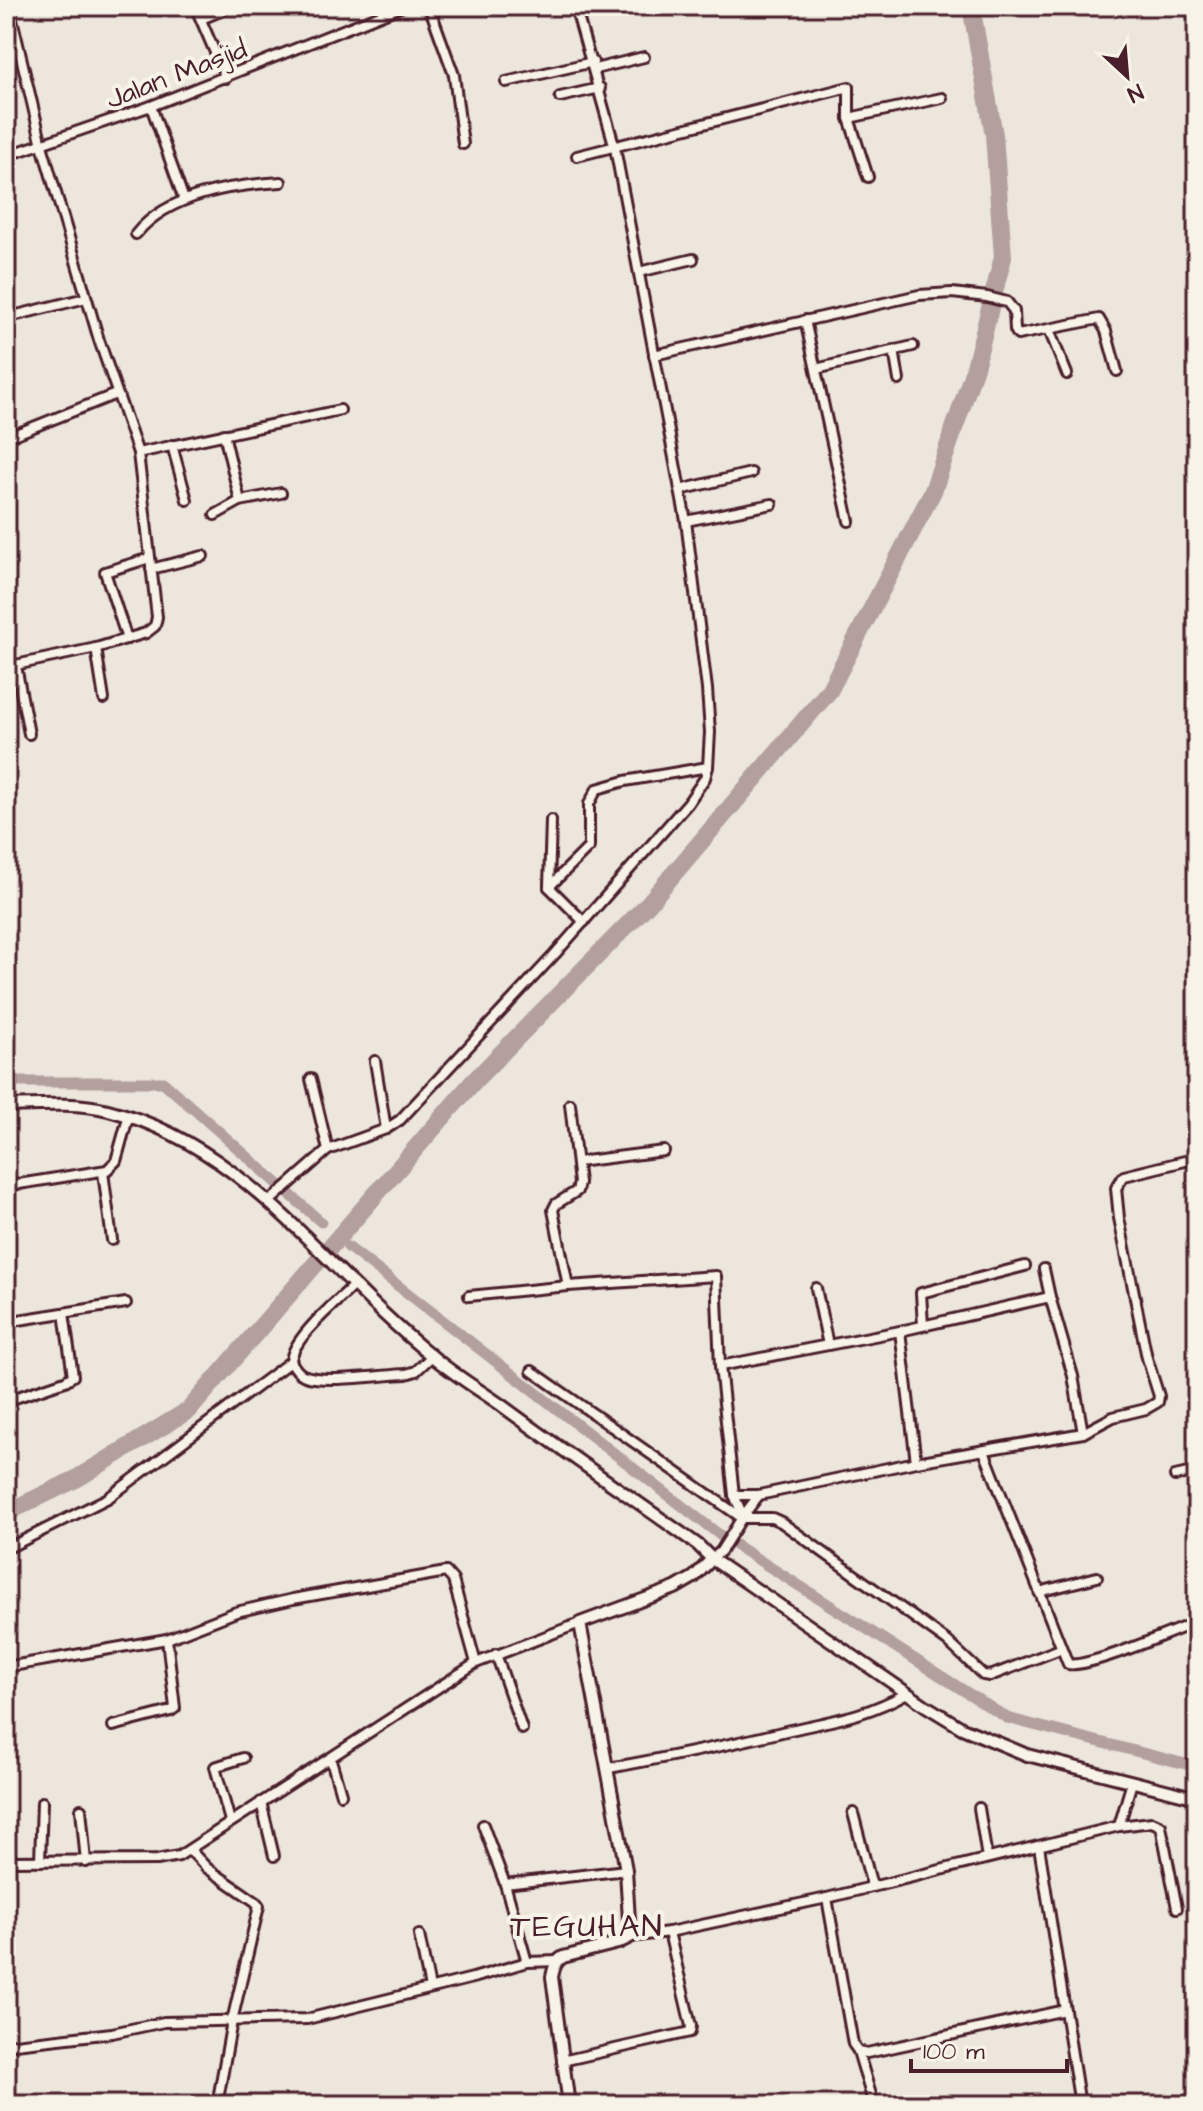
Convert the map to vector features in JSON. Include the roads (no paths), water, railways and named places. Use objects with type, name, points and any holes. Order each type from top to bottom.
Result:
[{"type":"street","points":[[6,667],[127,639],[146,633],[157,621],[138,453],[86,298],[42,145],[9,6]]},
{"type":"street","points":[[195,6],[226,78]]},
{"type":"street","points":[[201,19],[233,6]]},
{"type":"street","name":"Jalan Masjid","points":[[6,156],[226,78],[403,6]]},
{"type":"street","points":[[429,6],[454,75],[463,144]]},
{"type":"street","points":[[273,1199],[328,1150],[386,1129],[400,1120],[584,922],[688,803],[705,778],[708,767],[710,732],[707,689],[686,521],[615,148],[575,6]]},
{"type":"street","points":[[506,82],[644,57]]},
{"type":"street","points":[[577,156],[845,87],[850,90],[849,118],[868,177]]},
{"type":"street","points":[[560,97],[600,88]]},
{"type":"street","points":[[849,118],[942,98]]},
{"type":"street","points":[[151,106],[184,200]]},
{"type":"street","points":[[136,234],[145,222],[184,200],[248,184],[281,182]]},
{"type":"street","points":[[639,272],[693,259]]},
{"type":"street","points":[[654,355],[919,295],[952,293],[1002,300],[1011,305],[1016,334],[1099,319],[1106,331],[1117,371]]},
{"type":"street","points":[[13,316],[86,298]]},
{"type":"street","points":[[805,320],[849,521]]},
{"type":"street","points":[[1049,330],[1067,374]]},
{"type":"street","points":[[816,369],[913,346]]},
{"type":"street","points":[[894,350],[899,380]]},
{"type":"street","points":[[6,438],[116,394]]},
{"type":"street","points":[[138,453],[340,410]]},
{"type":"street","points":[[224,434],[240,501]]},
{"type":"street","points":[[172,445],[187,500]]},
{"type":"street","points":[[680,490],[751,473]]},
{"type":"street","points":[[215,515],[240,501],[281,493]]},
{"type":"street","points":[[686,521],[772,504]]},
{"type":"street","points":[[151,569],[203,556]]},
{"type":"street","points":[[127,639],[105,572],[150,558]]},
{"type":"street","points":[[96,648],[104,699]]},
{"type":"street","points":[[16,666],[29,734]]},
{"type":"street","points":[[549,887],[589,847],[589,804],[597,789],[625,781],[708,767]]},
{"type":"street","points":[[551,820],[549,887],[584,922]]},
{"type":"street","points":[[375,1061],[386,1129]]},
{"type":"street","points":[[311,1079],[328,1150]]},
{"type":"street","points":[[568,1286],[553,1210],[556,1204],[577,1191],[579,1183],[570,1104]]},
{"type":"street","points":[[6,1106],[80,1106],[109,1110],[197,1148],[273,1199],[311,1243],[429,1359],[716,1555],[907,1693],[992,1743],[1027,1755],[1197,1798]]},
{"type":"street","points":[[6,1186],[103,1172],[116,1161],[128,1118]]},
{"type":"street","points":[[577,1162],[664,1151]]},
{"type":"street","points":[[734,1495],[759,1495],[916,1462],[1083,1433],[1113,1417],[1146,1409],[1158,1402],[1119,1218],[1116,1188],[1124,1176],[1197,1158]]},
{"type":"street","points":[[103,1172],[112,1240]]},
{"type":"street","points":[[923,1325],[921,1293],[1025,1266]]},
{"type":"street","points":[[1044,1269],[1073,1376],[1083,1433]]},
{"type":"street","points":[[469,1296],[716,1276],[720,1366],[734,1495],[742,1519]]},
{"type":"street","points":[[354,1285],[308,1330],[292,1351],[291,1361],[299,1372],[324,1378],[406,1374],[416,1371],[429,1359]]},
{"type":"street","points":[[816,1288],[828,1345]]},
{"type":"street","points":[[720,1366],[900,1331],[1050,1297]]},
{"type":"street","points":[[6,1322],[126,1303]]},
{"type":"street","points":[[6,1401],[73,1376],[64,1313]]},
{"type":"street","points":[[900,1331],[916,1462]]},
{"type":"street","points":[[6,1549],[125,1487],[291,1361]]},
{"type":"street","points":[[532,1371],[742,1519],[772,1518],[781,1522],[947,1641],[987,1676],[1060,1649]]},
{"type":"street","points":[[984,1451],[1065,1661],[1076,1665],[1197,1622]]},
{"type":"street","points":[[1175,1476],[1197,1471]]},
{"type":"street","points":[[6,1861],[157,1860],[190,1850],[476,1663],[675,1588],[694,1577],[716,1555],[759,1495]]},
{"type":"street","points":[[6,1667],[167,1639],[236,1612],[446,1572],[453,1580],[476,1663]]},
{"type":"street","points":[[1039,1592],[1097,1577]]},
{"type":"street","points":[[580,1623],[626,1870],[630,1937]]},
{"type":"street","points":[[113,1726],[175,1708],[167,1639]]},
{"type":"street","points":[[496,1654],[522,1729]]},
{"type":"street","points":[[609,1768],[855,1717],[907,1693]]},
{"type":"street","points":[[230,1821],[215,1767],[243,1758]]},
{"type":"street","points":[[331,1760],[341,1794]]},
{"type":"street","points":[[1119,1826],[1132,1782]]},
{"type":"street","points":[[40,1861],[42,1802]]},
{"type":"street","points":[[261,1802],[274,1856]]},
{"type":"street","points":[[979,1808],[987,1858]]},
{"type":"street","points":[[81,1809],[86,1862]]},
{"type":"street","points":[[853,1813],[872,1886]]},
{"type":"street","points":[[6,2045],[112,2033],[164,2022],[307,2019],[527,1962],[558,1961],[571,1954],[618,1943],[630,1937],[669,1932],[827,1898],[1119,1826],[1152,1822],[1161,1826],[1177,1908]]},
{"type":"street","points":[[483,1825],[505,1884],[527,1962]]},
{"type":"street","points":[[1039,1846],[1080,2105]]},
{"type":"street","points":[[190,1850],[207,1868],[258,1904],[217,2105]]},
{"type":"street","points":[[505,1884],[626,1870]]},
{"type":"street","points":[[827,1898],[853,2044],[858,2051],[874,2105]]},
{"type":"street","points":[[562,2061],[690,2032],[669,1932]]},
{"type":"street","points":[[419,1935],[430,1988]]},
{"type":"street","points":[[558,1961],[552,1977],[569,2105]]},
{"type":"street","points":[[858,2051],[867,2053],[1065,2010]]},
{"type":"waterway","points":[[6,1513],[76,1479],[189,1410],[474,1081],[648,904],[829,691],[933,491],[975,367],[1003,257],[994,135],[971,6]]},
{"type":"waterway","points":[[6,1082],[163,1082],[321,1222]]},
{"type":"waterway","points":[[348,1247],[721,1536],[1007,1718],[1197,1767]]},
{"type":"district","name":"TEGUHAN","points":[[587,1925]]}]
